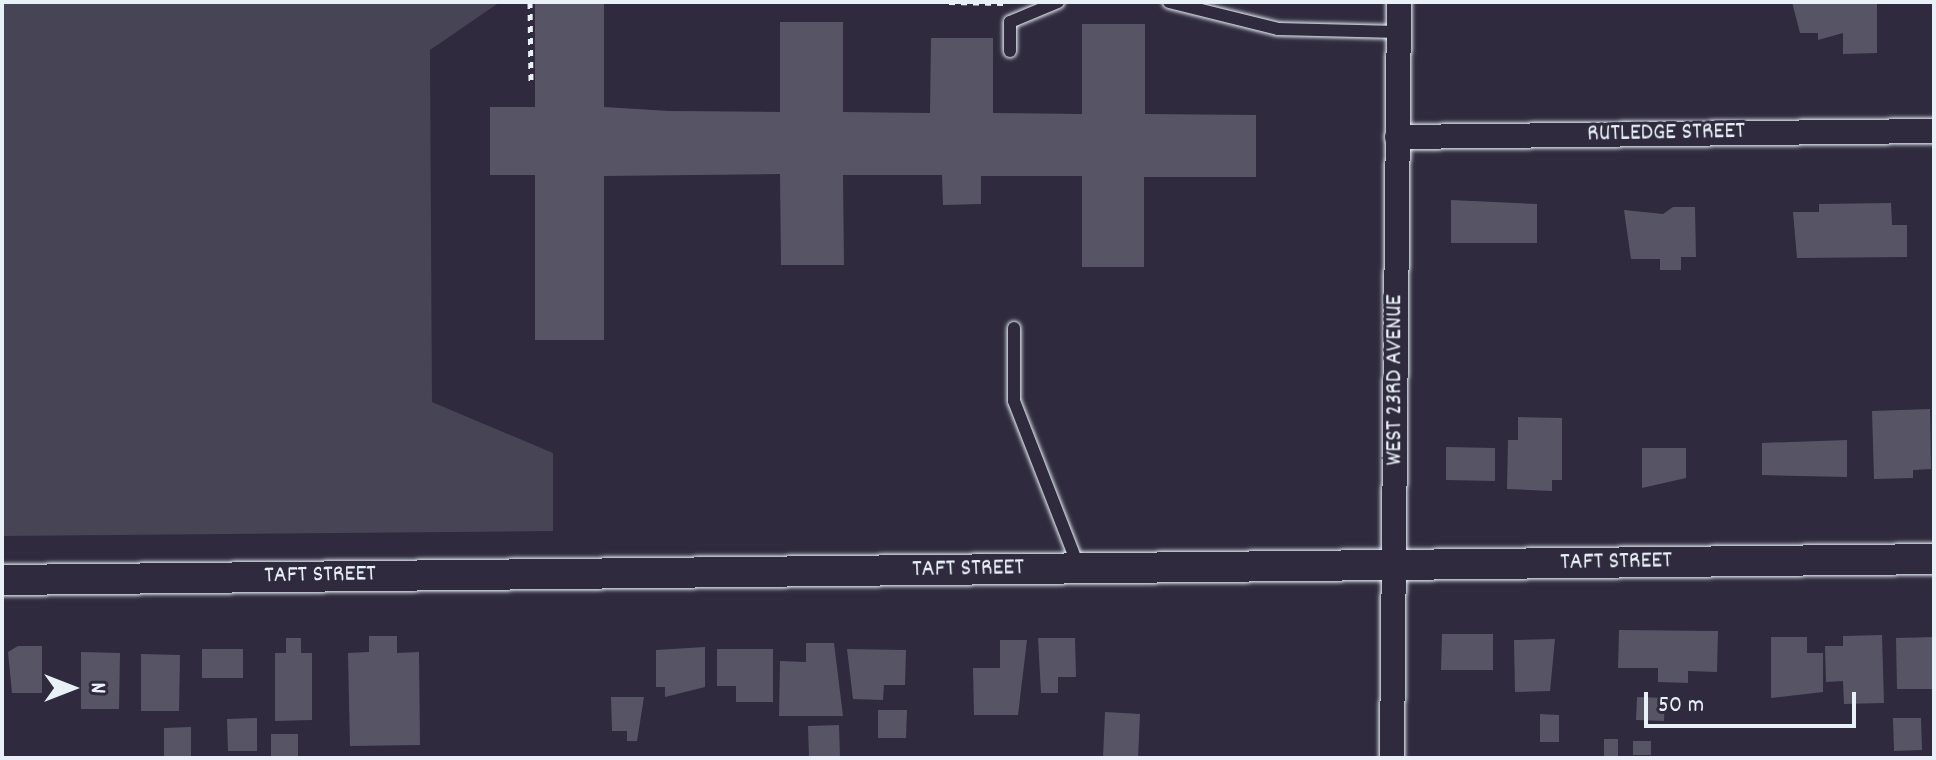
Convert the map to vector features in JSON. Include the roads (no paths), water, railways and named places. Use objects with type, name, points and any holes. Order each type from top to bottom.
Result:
[{"type":"street","name":"WEST 23RD AVENUE","points":[[1392,758],[1399,2]]},
{"type":"street","name":"RUTLEDGE STREET","points":[[1397,137],[1934,131]]},
{"type":"street","name":"TAFT STREET","points":[[2,580],[1934,559]]},
{"type":"lane","points":[[1010,51],[1010,22],[1058,2]]},
{"type":"lane","points":[[1169,2],[1267,28],[1398,32]]},
{"type":"lane","points":[[1014,328],[1014,401],[1079,568]]}]
